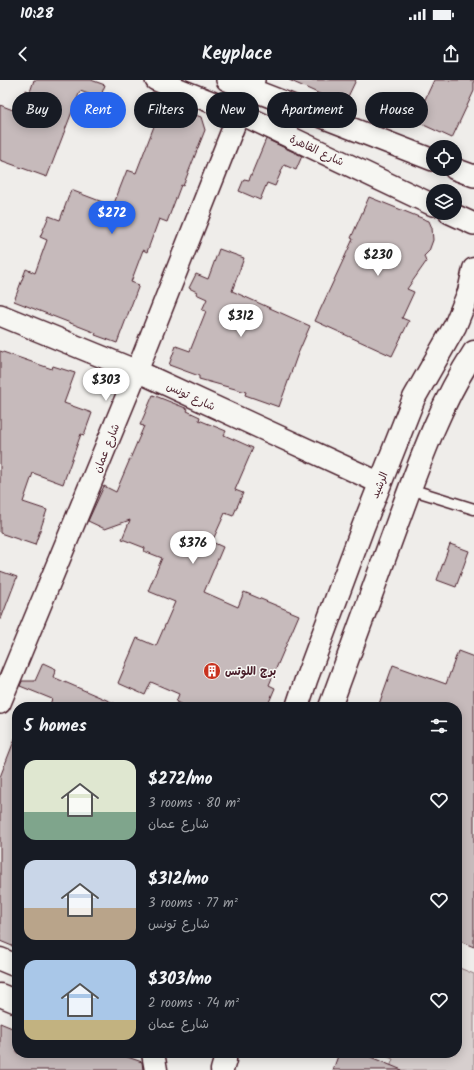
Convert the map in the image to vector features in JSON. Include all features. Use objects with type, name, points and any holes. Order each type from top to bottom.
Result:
[{"type":"main road","name":"الرشيد","points":[[299,702],[363,527],[414,398],[455,326],[469,292],[474,269]]},
{"type":"main road","points":[[332,702],[410,489],[436,424],[463,370],[474,352]]},
{"type":"main road","points":[[0,959],[12,964]]},
{"type":"main road","points":[[0,995],[12,1000]]},
{"type":"main road","points":[[222,1070],[225,1058]]},
{"type":"street","name":"شارع القاهرة","points":[[156,80],[206,100]]},
{"type":"street","points":[[227,80],[252,84],[426,157]]},
{"type":"street","name":"شارع القاهرة","points":[[259,122],[426,202]]},
{"type":"street","name":"شارع عمان","points":[[0,703],[137,371],[233,128]]},
{"type":"street","points":[[462,172],[474,176]]},
{"type":"street","points":[[462,218],[474,224]]},
{"type":"street","name":"شارع تونس","points":[[0,315],[137,371],[380,483]]},
{"type":"lane","points":[[410,489],[474,509]]},
{"type":"shaded area","points":[[462,969],[474,974],[474,1070],[389,1070],[393,1059],[390,1058],[462,1058]]},
{"type":"building","points":[[34,80],[91,80],[105,85],[102,92],[70,92],[70,117],[47,177],[0,160],[0,105],[12,110],[12,128],[62,128],[62,92],[30,92]]},
{"type":"building","points":[[289,80],[356,80],[350,92],[315,92]]},
{"type":"building","points":[[434,80],[474,80],[474,91],[452,138],[428,127],[428,93]]},
{"type":"building","points":[[198,116],[201,117],[205,130],[167,222],[159,219],[147,252],[143,250],[131,282],[139,285],[117,343],[95,335],[96,333],[14,301],[26,269],[35,273],[47,240],[40,237],[49,216],[60,220],[71,190],[113,206],[127,170],[136,173],[153,128],[198,128]]},
{"type":"building","points":[[266,139],[302,156],[296,170],[284,165],[275,186],[267,183],[260,200],[239,191],[244,179],[249,180]]},
{"type":"building","points":[[369,197],[429,221],[432,228],[433,240],[429,251],[424,256],[426,262],[407,289],[414,292],[402,318],[409,321],[392,356],[315,321],[353,239],[351,238]]},
{"type":"building","points":[[219,249],[244,258],[232,291],[310,326],[297,356],[279,407],[245,395],[246,392],[199,379],[199,376],[169,365],[176,346],[190,351],[206,311],[202,310],[207,299],[196,294],[197,292],[189,288],[196,274],[208,279]]},
{"type":"building","points":[[0,351],[52,369],[53,366],[75,373],[64,403],[92,413],[84,435],[81,434],[63,484],[33,473],[23,502],[47,510],[35,545],[0,533]]},
{"type":"building","points":[[153,395],[188,409],[187,411],[200,417],[199,420],[226,431],[224,435],[253,448],[235,490],[243,493],[233,516],[225,513],[212,542],[223,547],[204,592],[238,607],[244,592],[299,615],[269,685],[275,688],[269,702],[176,702],[179,694],[151,682],[145,695],[118,683],[137,638],[156,646],[175,602],[148,591],[162,558],[144,551],[145,548],[122,539],[130,520],[105,529],[88,521],[104,486],[116,492],[144,426],[140,425]]},
{"type":"building","points":[[450,544],[469,551],[456,587],[437,580]]},
{"type":"building","points":[[0,571],[17,577],[1,619],[0,619]]},
{"type":"building","points":[[458,651],[474,657],[474,947],[462,942],[462,702],[380,702],[393,665],[446,684]]},
{"type":"building","points":[[43,663],[56,669],[53,677],[111,702],[51,702],[52,699],[20,686],[22,681],[35,681]]},
{"type":"building","points":[[12,746],[12,946],[0,941],[0,777]]},
{"type":"building","points":[[0,1023],[12,1028],[12,1058],[130,1058],[142,1062],[143,1070],[0,1070]]},
{"type":"building","points":[[337,1058],[373,1058],[402,1070],[333,1070]]},
{"type":"place","name":"برج اللوتس","points":[[212,671]]}]
